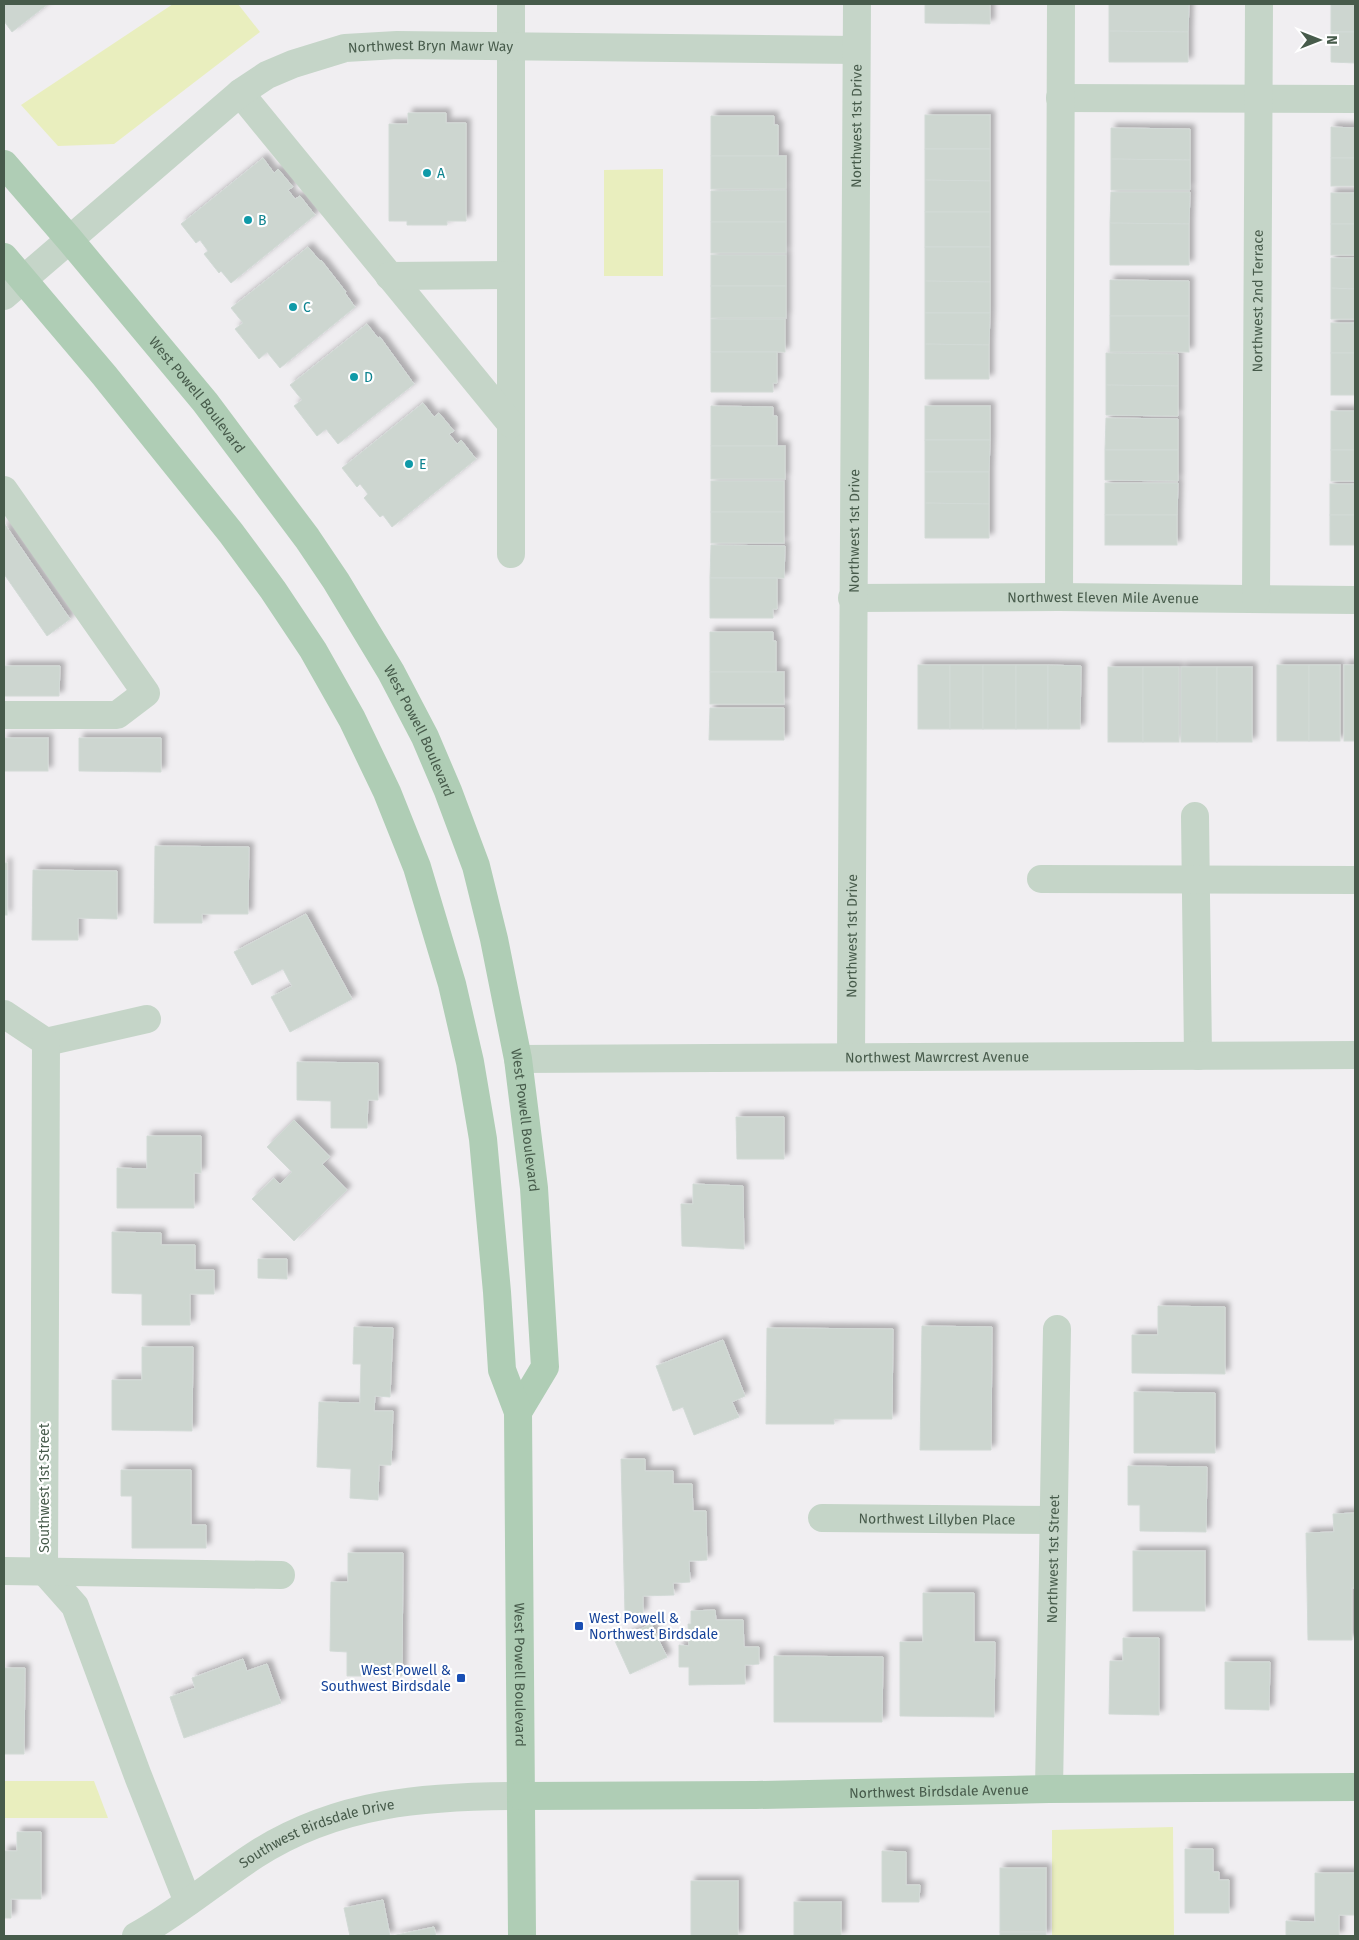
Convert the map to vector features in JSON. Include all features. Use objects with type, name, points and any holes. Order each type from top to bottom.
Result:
[{"type":"main road","name":"West Powell Boulevard","points":[[4,164],[70,239],[205,402],[296,522],[336,581],[391,672],[425,737],[448,791],[476,866],[494,939],[518,1059],[534,1188],[545,1367],[518,1412]]},
{"type":"main road","name":"West Powell Boulevard","points":[[4,257],[13,288],[104,375],[231,533],[273,590],[312,650],[352,719],[387,792],[423,884],[452,984],[470,1062],[483,1139],[502,1370],[518,1412],[522,1936]]},
{"type":"main road","name":"Northwest Birdsdale Avenue","points":[[521,1796],[765,1795],[1049,1789],[1355,1787]]},
{"type":"street","points":[[511,4],[511,554]]},
{"type":"street","name":"Northwest 1st Drive","points":[[851,1057],[856,4]]},
{"type":"street","points":[[1059,597],[1061,4]]},
{"type":"street","name":"Northwest 2nd Terrace","points":[[1256,599],[1258,4]]},
{"type":"street","name":"Northwest Bryn Mawr Way","points":[[70,239],[240,93],[267,75],[293,64],[346,48],[510,46],[856,50]]},
{"type":"street","points":[[240,93],[511,424]]},
{"type":"street","points":[[1060,98],[1355,100]]},
{"type":"street","points":[[13,288],[70,239]]},
{"type":"street","points":[[389,276],[510,275]]},
{"type":"street","points":[[4,490],[146,693],[117,715],[4,715]]},
{"type":"street","name":"Northwest Eleven Mile Avenue","points":[[852,598],[1059,597],[1355,600]]},
{"type":"street","points":[[1195,816],[1198,1056]]},
{"type":"street","points":[[1041,879],[1355,880]]},
{"type":"street","points":[[4,1014],[46,1042],[147,1019]]},
{"type":"street","name":"Southwest 1st Street","points":[[46,1042],[44,1571],[75,1606],[138,1776],[188,1902]]},
{"type":"street","name":"Northwest Mawrcrest Avenue","points":[[518,1059],[1355,1055]]},
{"type":"street","name":"Northwest 1st Street","points":[[1049,1789],[1057,1329]]},
{"type":"street","name":"Northwest Lillyben Place","points":[[822,1518],[1053,1520]]},
{"type":"street","points":[[4,1572],[281,1575]]},
{"type":"street","name":"Southwest Birdsdale Drive","points":[[136,1936],[256,1854],[298,1830],[342,1815],[419,1799],[521,1796]]},
{"type":"green space","points":[[173,4],[238,4],[260,32],[114,144],[58,146],[21,105]]},
{"type":"green space","points":[[663,169],[663,276],[604,276],[604,170]]},
{"type":"green space","points":[[4,1781],[94,1781],[108,1818],[4,1818]]},
{"type":"green space","points":[[1173,1827],[1174,1936],[1052,1936],[1052,1830]]},
{"type":"building","points":[[4,4],[48,4],[12,32],[4,21]]},
{"type":"building","points":[[925,4],[990,4],[990,24],[925,23]]},
{"type":"building","points":[[1109,4],[1189,4],[1188,32],[1109,31]]},
{"type":"building","points":[[1331,4],[1355,4],[1355,32],[1331,32]]},
{"type":"building","points":[[1109,31],[1188,32],[1188,62],[1109,62]]},
{"type":"building","points":[[1331,32],[1355,32],[1355,63],[1331,62]]},
{"type":"building","name":"A","points":[[408,113],[446,113],[446,123],[466,123],[466,221],[447,221],[447,225],[407,225],[407,221],[389,221],[389,124],[408,124]]},
{"type":"building","points":[[925,115],[990,115],[990,149],[925,149]]},
{"type":"building","points":[[711,116],[774,116],[774,125],[778,125],[778,156],[711,156]]},
{"type":"building","points":[[1331,127],[1355,128],[1355,158],[1331,158]]},
{"type":"building","points":[[1111,128],[1190,129],[1190,160],[1111,159]]},
{"type":"building","points":[[925,149],[990,149],[990,181],[925,180]]},
{"type":"building","points":[[711,156],[786,156],[786,189],[711,189]]},
{"type":"building","name":"B","points":[[263,158],[274,173],[278,169],[293,187],[288,190],[295,199],[300,196],[315,215],[231,283],[221,271],[219,273],[204,254],[208,251],[200,240],[196,243],[181,224]]},
{"type":"building","points":[[1331,158],[1355,158],[1355,186],[1331,186]]},
{"type":"building","points":[[1111,159],[1190,160],[1190,190],[1111,190]]},
{"type":"building","points":[[925,180],[990,181],[990,212],[925,212]]},
{"type":"building","points":[[786,190],[786,222],[711,222],[711,191]]},
{"type":"building","points":[[1111,192],[1190,192],[1189,224],[1110,223]]},
{"type":"building","points":[[1331,193],[1355,193],[1355,224],[1331,224]]},
{"type":"building","points":[[925,212],[990,212],[990,247],[925,247]]},
{"type":"building","points":[[711,222],[786,222],[786,253],[711,253]]},
{"type":"building","points":[[1110,223],[1189,224],[1189,265],[1110,265]]},
{"type":"building","points":[[1331,224],[1355,224],[1355,255],[1331,255]]},
{"type":"building","name":"C","points":[[308,247],[321,260],[355,307],[280,368],[267,352],[259,359],[235,329],[243,323],[231,308]]},
{"type":"building","points":[[925,247],[990,247],[990,282],[925,281]]},
{"type":"building","points":[[711,255],[786,255],[786,286],[711,286]]},
{"type":"building","points":[[1331,258],[1355,258],[1355,289],[1331,288]]},
{"type":"building","points":[[1110,280],[1189,281],[1189,316],[1110,316]]},
{"type":"building","points":[[925,281],[990,282],[990,313],[925,313]]},
{"type":"building","points":[[711,286],[786,286],[786,318],[711,318]]},
{"type":"building","points":[[1331,288],[1355,289],[1355,319],[1331,319]]},
{"type":"building","points":[[925,313],[990,313],[989,345],[925,344]]},
{"type":"building","points":[[1110,316],[1189,316],[1189,352],[1110,352]]},
{"type":"building","points":[[711,319],[785,319],[785,352],[711,352]]},
{"type":"building","points":[[1331,323],[1355,323],[1355,353],[1331,353]]},
{"type":"building","name":"D","points":[[367,324],[378,338],[380,337],[414,384],[338,444],[326,429],[317,436],[294,406],[302,400],[290,385]]},
{"type":"building","points":[[925,344],[989,345],[989,379],[925,379]]},
{"type":"building","points":[[711,352],[777,352],[777,383],[773,383],[773,392],[711,392]]},
{"type":"building","points":[[1106,353],[1178,354],[1178,386],[1106,385]]},
{"type":"building","points":[[1331,353],[1355,353],[1355,395],[1331,395]]},
{"type":"building","points":[[1106,385],[1178,386],[1178,416],[1106,415]]},
{"type":"building","name":"E","points":[[423,403],[434,417],[439,413],[454,431],[449,434],[457,444],[461,440],[476,459],[392,527],[383,515],[380,517],[364,498],[368,494],[360,484],[357,487],[342,468]]},
{"type":"building","points":[[711,406],[773,407],[773,416],[777,416],[777,446],[711,446]]},
{"type":"building","points":[[925,406],[990,406],[990,440],[925,440]]},
{"type":"building","points":[[1331,411],[1355,411],[1355,450],[1331,450]]},
{"type":"building","points":[[1106,418],[1178,419],[1178,450],[1105,450]]},
{"type":"building","points":[[925,440],[990,440],[989,472],[925,472]]},
{"type":"building","points":[[711,446],[785,446],[785,479],[711,479]]},
{"type":"building","points":[[1105,450],[1178,450],[1178,481],[1105,480]]},
{"type":"building","points":[[1331,450],[1355,450],[1355,481],[1331,481]]},
{"type":"building","points":[[925,472],[989,472],[989,504],[925,503]]},
{"type":"building","points":[[711,481],[784,481],[784,512],[711,512]]},
{"type":"building","points":[[1105,483],[1178,483],[1177,515],[1105,515]]},
{"type":"building","points":[[1330,484],[1355,484],[1355,515],[1330,515]]},
{"type":"building","points":[[925,503],[989,504],[989,538],[925,538]]},
{"type":"building","points":[[711,512],[784,512],[784,543],[711,543]]},
{"type":"building","points":[[1105,515],[1177,515],[1177,545],[1105,545]]},
{"type":"building","points":[[1330,515],[1355,515],[1355,545],[1330,545]]},
{"type":"building","points":[[4,523],[70,619],[47,636],[4,574]]},
{"type":"building","points":[[711,545],[785,546],[784,578],[710,578]]},
{"type":"building","points":[[710,578],[777,578],[777,609],[773,609],[773,618],[710,618]]},
{"type":"building","points":[[710,632],[773,632],[773,641],[776,641],[776,672],[710,672]]},
{"type":"building","points":[[918,665],[950,665],[950,729],[918,729]]},
{"type":"building","points":[[950,665],[983,665],[983,729],[950,729]]},
{"type":"building","points":[[983,665],[1016,665],[1016,729],[983,729]]},
{"type":"building","points":[[1016,665],[1048,665],[1048,729],[1016,729]]},
{"type":"building","points":[[1048,665],[1081,666],[1080,729],[1048,729]]},
{"type":"building","points":[[1277,665],[1309,665],[1309,741],[1277,741]]},
{"type":"building","points":[[1309,665],[1340,665],[1340,741],[1309,741]]},
{"type":"building","points":[[1344,665],[1355,665],[1355,741],[1344,741]]},
{"type":"building","points":[[4,666],[60,666],[59,696],[4,696]]},
{"type":"building","points":[[1108,667],[1143,667],[1143,742],[1108,742]]},
{"type":"building","points":[[1143,667],[1179,667],[1179,742],[1143,742]]},
{"type":"building","points":[[1181,667],[1217,667],[1217,742],[1181,742]]},
{"type":"building","points":[[1217,667],[1252,667],[1252,742],[1217,742]]},
{"type":"building","points":[[710,672],[784,672],[784,704],[710,704]]},
{"type":"building","points":[[710,708],[784,708],[784,740],[709,740]]},
{"type":"building","points":[[4,738],[48,738],[48,771],[4,771]]},
{"type":"building","points":[[79,738],[161,738],[161,772],[79,771]]},
{"type":"building","points":[[155,846],[249,847],[248,914],[202,914],[202,923],[154,923]]},
{"type":"building","points":[[4,863],[7,863],[7,915],[4,915]]},
{"type":"building","points":[[33,870],[117,871],[117,919],[78,918],[78,940],[32,940]]},
{"type":"building","points":[[306,914],[352,999],[290,1032],[271,997],[292,986],[283,969],[252,985],[234,952]]},
{"type":"building","points":[[297,1062],[378,1063],[378,1100],[368,1100],[367,1128],[331,1128],[331,1101],[297,1100]]},
{"type":"building","points":[[736,1117],[784,1117],[784,1159],[737,1159]]},
{"type":"building","points":[[294,1120],[330,1157],[322,1164],[347,1190],[294,1241],[252,1199],[274,1178],[280,1184],[292,1172],[267,1147]]},
{"type":"building","points":[[147,1136],[201,1136],[201,1173],[194,1173],[194,1208],[117,1208],[117,1168],[147,1169]]},
{"type":"building","points":[[693,1184],[743,1186],[744,1249],[682,1246],[681,1204],[693,1204]]},
{"type":"building","points":[[112,1232],[161,1233],[161,1245],[195,1245],[195,1270],[214,1270],[214,1294],[190,1294],[190,1325],[142,1325],[142,1294],[112,1293]]},
{"type":"building","points":[[258,1259],[287,1259],[287,1279],[258,1278]]},
{"type":"building","points":[[1158,1306],[1225,1307],[1225,1374],[1132,1373],[1132,1335],[1158,1335]]},
{"type":"building","points":[[922,1326],[992,1327],[991,1450],[920,1450]]},
{"type":"building","points":[[354,1327],[393,1328],[390,1397],[375,1396],[374,1411],[393,1411],[391,1465],[379,1465],[378,1500],[350,1498],[351,1469],[317,1467],[319,1402],[360,1403],[361,1364],[353,1364]]},
{"type":"building","points":[[767,1328],[893,1329],[892,1419],[834,1419],[834,1424],[766,1424]]},
{"type":"building","points":[[723,1340],[745,1396],[732,1402],[739,1417],[694,1435],[683,1407],[673,1411],[656,1366]]},
{"type":"building","points":[[142,1347],[193,1347],[192,1431],[112,1430],[112,1380],[142,1380]]},
{"type":"building","points":[[1134,1392],[1215,1393],[1215,1453],[1134,1453]]},
{"type":"building","points":[[621,1459],[645,1459],[645,1471],[673,1471],[673,1484],[692,1484],[693,1511],[706,1511],[707,1560],[689,1561],[690,1582],[673,1583],[674,1595],[643,1596],[643,1614],[625,1614]]},
{"type":"building","points":[[1128,1466],[1207,1467],[1206,1532],[1140,1531],[1140,1505],[1128,1505]]},
{"type":"building","points":[[121,1470],[191,1470],[191,1525],[206,1525],[206,1548],[132,1548],[132,1496],[121,1496]]},
{"type":"building","points":[[1355,1513],[1355,1588],[1352,1588],[1352,1640],[1308,1640],[1306,1533],[1334,1532],[1333,1514]]},
{"type":"building","points":[[1133,1551],[1205,1551],[1205,1611],[1133,1611]]},
{"type":"building","points":[[348,1553],[403,1553],[402,1676],[347,1676],[347,1652],[330,1651],[331,1582],[348,1582]]},
{"type":"building","points":[[923,1593],[974,1593],[974,1642],[995,1642],[994,1717],[900,1716],[900,1642],[923,1642]]},
{"type":"building","points":[[715,1610],[716,1620],[743,1620],[744,1647],[759,1647],[759,1664],[745,1665],[745,1684],[689,1685],[689,1667],[679,1667],[679,1645],[689,1646],[688,1624],[691,1624],[691,1611]]},
{"type":"building","points":[[651,1624],[667,1657],[630,1674],[615,1641]]},
{"type":"building","points":[[1123,1638],[1159,1638],[1159,1715],[1109,1714],[1110,1661],[1123,1661]]},
{"type":"building","points":[[774,1656],[883,1657],[882,1722],[774,1722]]},
{"type":"building","points":[[243,1659],[247,1671],[267,1664],[281,1703],[184,1738],[170,1697],[195,1688],[192,1678]]},
{"type":"building","points":[[1225,1662],[1270,1662],[1269,1710],[1225,1709]]},
{"type":"building","points":[[4,1668],[25,1668],[24,1754],[4,1754]]},
{"type":"building","points":[[17,1832],[41,1832],[41,1899],[11,1899],[11,1918],[4,1918],[4,1851],[17,1851]]},
{"type":"building","points":[[1185,1849],[1213,1849],[1213,1872],[1219,1872],[1219,1880],[1229,1880],[1229,1913],[1185,1913]]},
{"type":"building","points":[[882,1851],[906,1852],[906,1885],[920,1885],[919,1902],[882,1902]]},
{"type":"building","points":[[1000,1868],[1046,1868],[1046,1932],[1000,1932]]},
{"type":"building","points":[[1315,1873],[1355,1873],[1355,1915],[1339,1915],[1339,1936],[1286,1936],[1286,1921],[1315,1922]]},
{"type":"building","points":[[691,1881],[738,1881],[738,1936],[691,1936]]},
{"type":"building","points":[[383,1900],[390,1936],[350,1936],[344,1908]]},
{"type":"building","points":[[794,1902],[841,1902],[841,1936],[794,1936]]},
{"type":"building","points":[[434,1927],[436,1936],[392,1936]]},
{"type":"building","points":[[1000,1932],[1046,1932],[1046,1936],[1000,1936]]},
{"type":"place","name":"A","points":[[427,173]]},
{"type":"place","name":"B","points":[[248,220]]},
{"type":"place","name":"C","points":[[293,307]]},
{"type":"place","name":"D","points":[[354,377]]},
{"type":"place","name":"E","points":[[409,464]]},
{"type":"place","name":"West Powell & Northwest Birdsdale","points":[[579,1626]]},
{"type":"place","name":"West Powell & Southwest Birdsdale","points":[[461,1678]]}]
